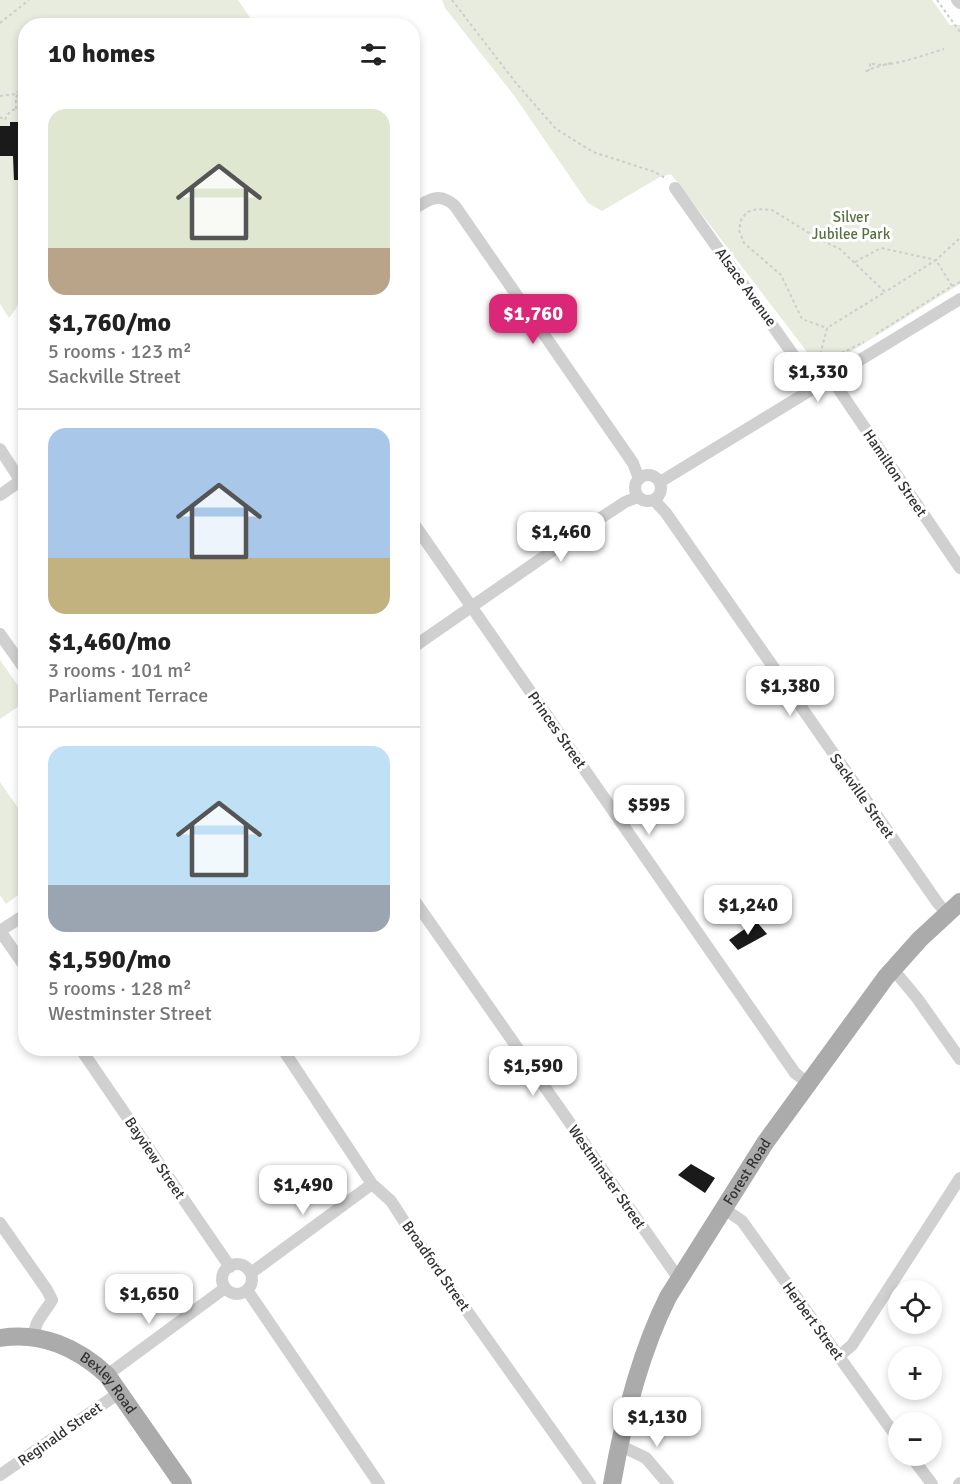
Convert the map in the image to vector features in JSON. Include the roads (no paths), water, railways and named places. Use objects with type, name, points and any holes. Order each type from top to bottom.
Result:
[{"type":"main road","name":"Forest Road","points":[[612,1484],[626,1413],[656,1324],[668,1297],[765,1143],[892,968],[954,908]]},
{"type":"main road","name":"Bexley Road","points":[[0,1338],[34,1337],[65,1346],[80,1354],[107,1375],[183,1484]]},
{"type":"street","name":"Alsace Avenue","points":[[675,188],[816,387]]},
{"type":"street","points":[[420,205],[431,198],[440,197],[449,200],[455,206],[633,463],[639,478],[635,489],[638,497],[646,501],[654,500],[662,490],[660,482],[651,475],[639,478]]},
{"type":"street","points":[[660,482],[960,299]]},
{"type":"street","name":"Hamilton Street","points":[[831,378],[960,568]]},
{"type":"street","points":[[0,449],[18,472]]},
{"type":"street","points":[[0,495],[18,482]]},
{"type":"street","points":[[420,642],[575,535],[626,502],[638,497]]},
{"type":"street","name":"Sackville Street","points":[[654,500],[666,513],[936,901],[954,908]]},
{"type":"street","name":"Princes Street","points":[[420,532],[795,1073],[808,1083]]},
{"type":"street","points":[[0,634],[18,660]]},
{"type":"street","name":"Westminster Street","points":[[420,908],[679,1280]]},
{"type":"street","points":[[18,919],[0,931],[18,957]]},
{"type":"street","points":[[892,968],[917,998],[960,1059]]},
{"type":"street","name":"Bayview Street","points":[[85,1056],[230,1267]]},
{"type":"street","name":"Broadford Street","points":[[287,1056],[372,1184],[391,1201],[590,1484]]},
{"type":"street","points":[[838,1357],[852,1345],[960,1178]]},
{"type":"street","points":[[250,1273],[372,1184]]},
{"type":"street","name":"Herbert Street","points":[[723,1208],[742,1221],[888,1425]]},
{"type":"street","points":[[0,1223],[52,1300],[44,1313],[36,1320],[34,1337]]},
{"type":"street","points":[[241,1265],[250,1273],[251,1285],[247,1290],[237,1294],[225,1288],[223,1275],[230,1267],[241,1265]]},
{"type":"street","points":[[107,1375],[225,1288]]},
{"type":"street","points":[[247,1290],[380,1484]]},
{"type":"street","name":"Reginald Street","points":[[0,1475],[119,1393]]},
{"type":"street","points":[[619,1445],[646,1458],[668,1484]]},
{"type":"street","points":[[918,1466],[932,1484]]},
{"type":"park label","name":"Silver Jubilee Park","points":[[851,226]]}]
